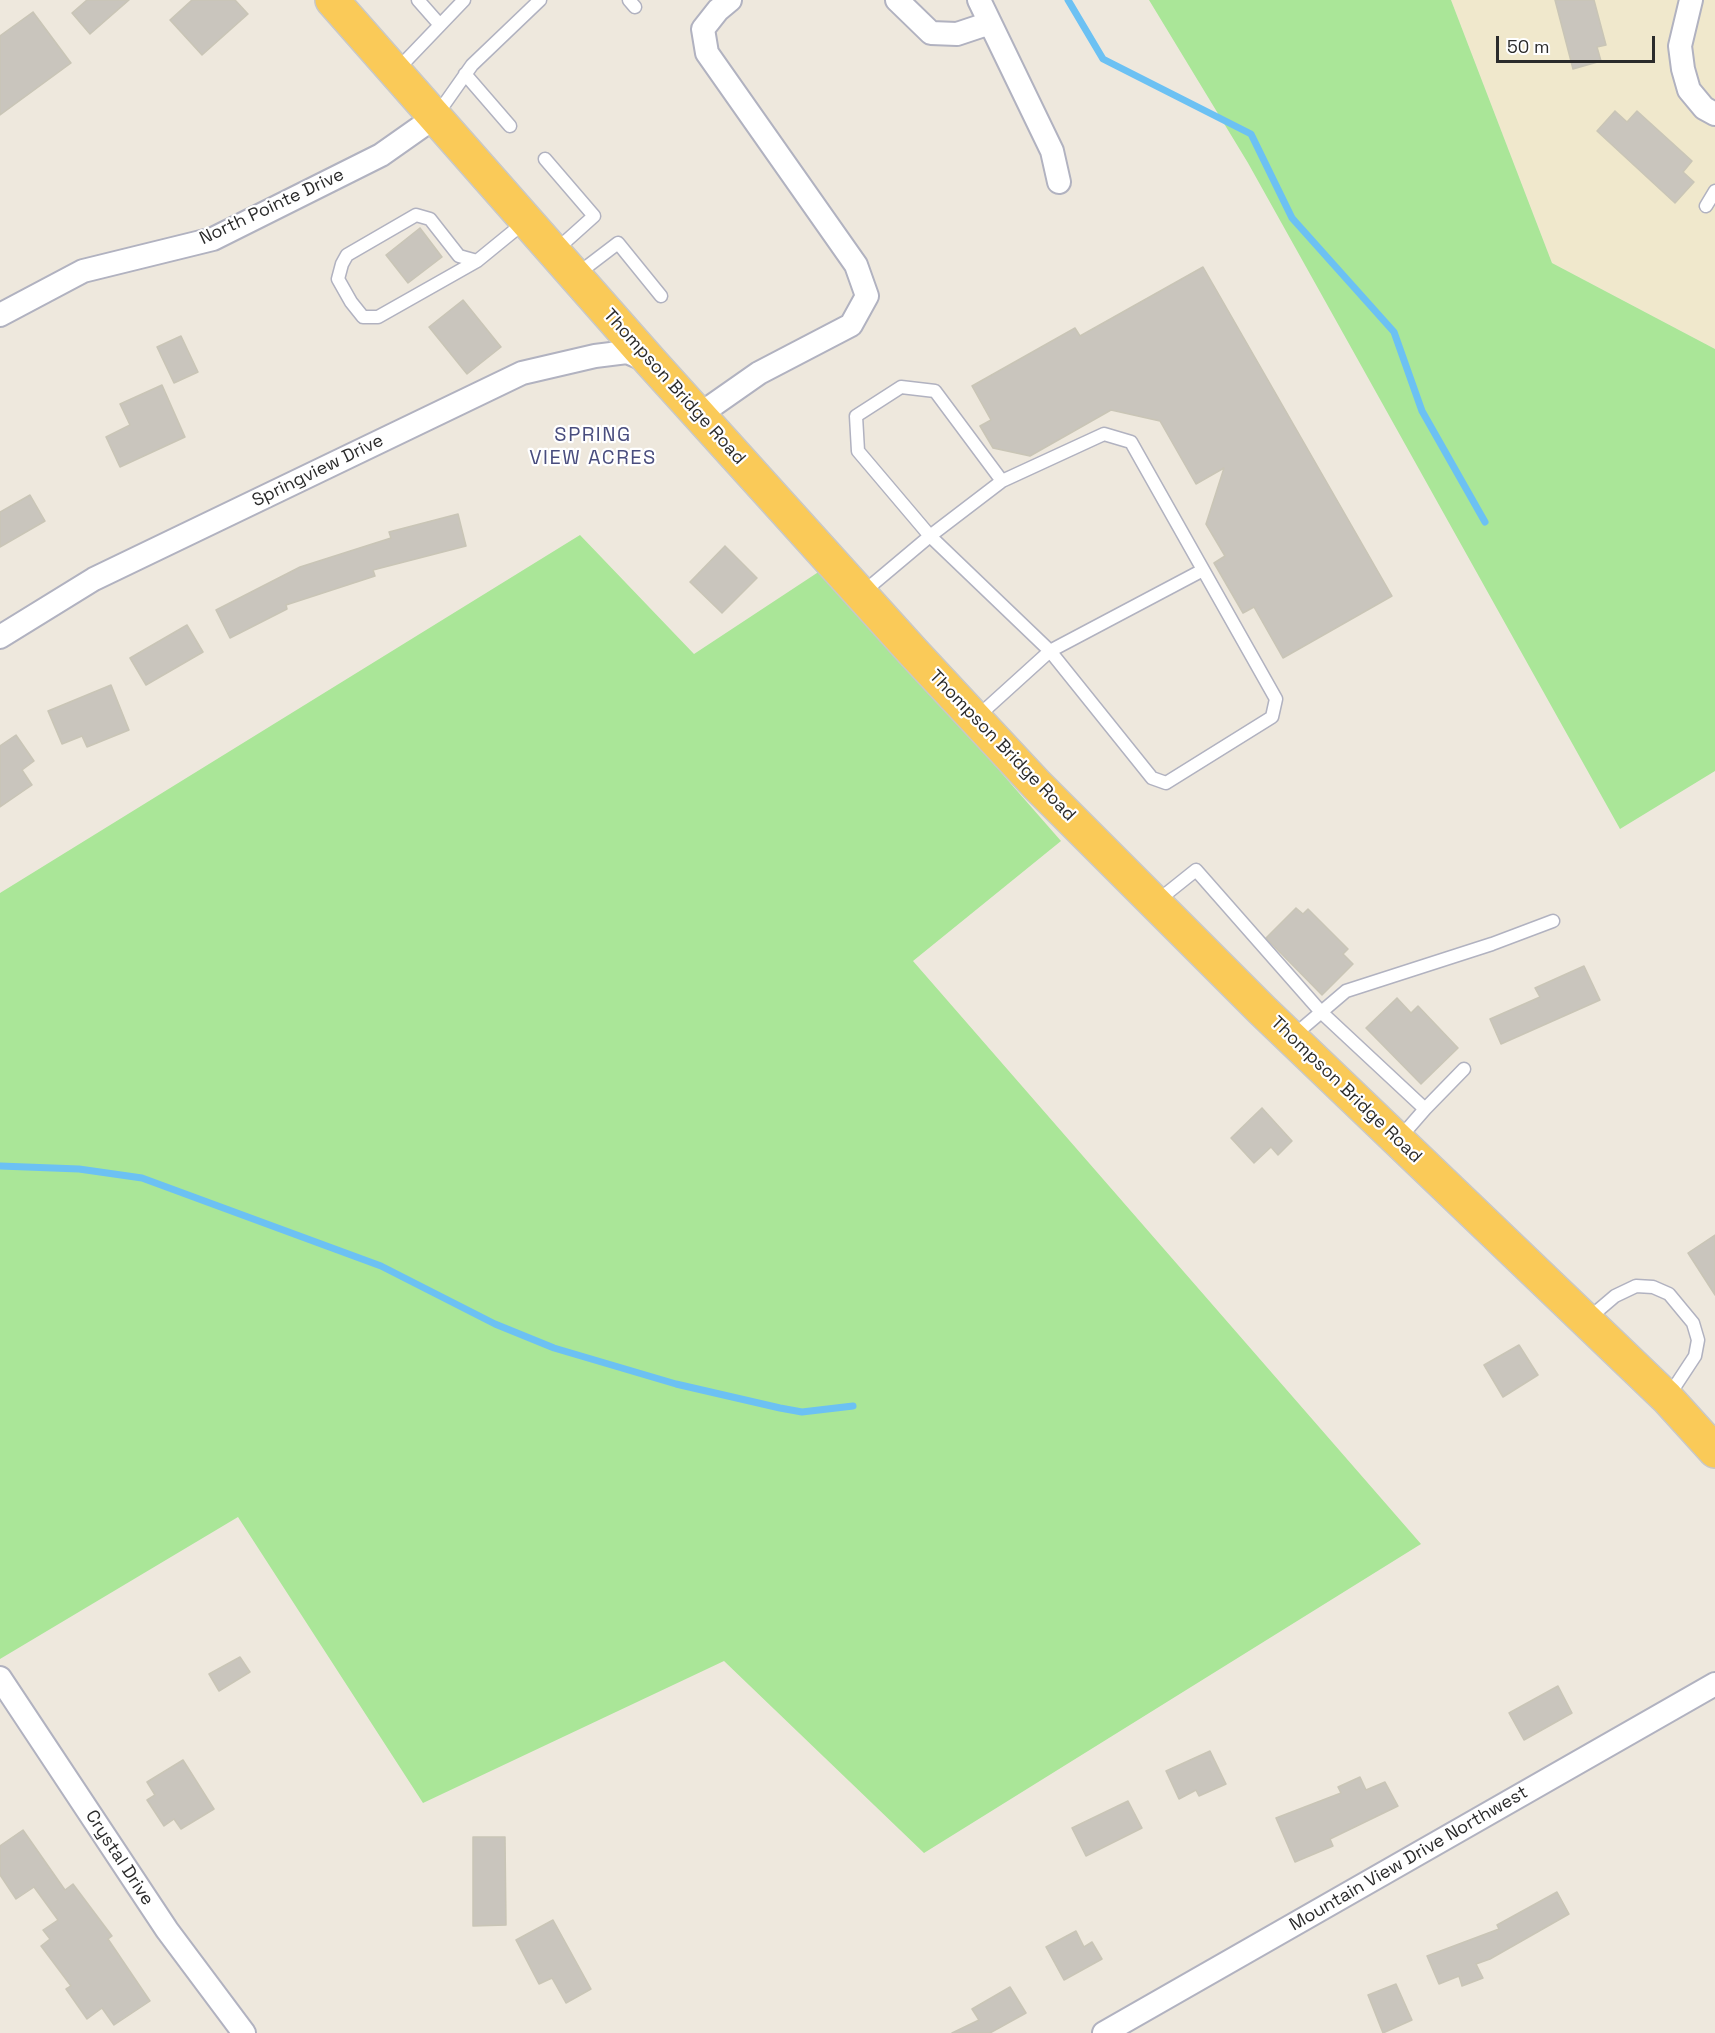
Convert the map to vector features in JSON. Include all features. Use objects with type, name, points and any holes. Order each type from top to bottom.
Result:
[{"type":"highway","name":"Thompson Bridge Road","points":[[332,0],[651,362],[1037,785],[1291,1037],[1667,1398],[1715,1451]]},
{"type":"street","points":[[699,415],[759,373],[851,325],[867,296],[856,265],[707,53],[704,29],[718,10],[730,0]]},
{"type":"street","points":[[897,0],[931,33],[957,34],[990,22]]},
{"type":"street","points":[[979,0],[1052,151],[1059,182]]},
{"type":"street","points":[[1690,0],[1680,46],[1683,69],[1689,90],[1704,108],[1715,114]]},
{"type":"street","name":"North Pointe Drive","points":[[0,315],[83,271],[213,239],[381,155],[435,117]]},
{"type":"street","name":"Springview Drive","points":[[0,637],[94,579],[522,373],[595,356],[627,352],[651,362]]},
{"type":"street","name":"Crystal Drive","points":[[0,1678],[167,1930],[244,2033]]},
{"type":"street","name":"Mountain View Drive Northwest","points":[[1104,2033],[1715,1684]]},
{"type":"lane","points":[[418,0],[440,25]]},
{"type":"lane","points":[[396,72],[464,0]]},
{"type":"lane","points":[[435,117],[472,65],[540,0]]},
{"type":"lane","points":[[465,74],[510,126]]},
{"type":"lane","points":[[545,159],[594,216],[565,264]]},
{"type":"lane","points":[[1706,206],[1715,191]]},
{"type":"lane","points":[[477,261],[459,256],[430,219],[416,215],[347,255],[338,279],[363,317],[378,317],[477,261],[526,221]]},
{"type":"lane","points":[[565,264],[618,243],[661,296]]},
{"type":"lane","points":[[861,594],[930,536],[1002,481],[1104,434],[1131,442],[1276,699],[1272,717],[1166,783],[1152,778],[1050,651],[930,536],[858,451],[855,416],[901,387],[935,391],[1002,481]]},
{"type":"lane","points":[[975,718],[1050,651],[1203,570]]},
{"type":"lane","points":[[1155,903],[1196,870],[1321,1012],[1425,1108]]},
{"type":"lane","points":[[1291,1037],[1346,991],[1492,944],[1553,921]]},
{"type":"lane","points":[[1398,1140],[1425,1108],[1464,1069]]},
{"type":"lane","points":[[1587,1320],[1615,1296],[1636,1286],[1653,1287],[1669,1294],[1693,1323],[1698,1340],[1695,1356],[1667,1398]]},
{"type":"shaded area","points":[[1451,0],[1715,0],[1715,349],[1552,263]]},
{"type":"green space","points":[[1149,0],[1451,0],[1552,263],[1715,349],[1715,771],[1620,829],[1248,163]]},
{"type":"green space","points":[[580,535],[694,654],[823,569],[1061,841],[913,961],[1421,1544],[924,1853],[724,1661],[423,1803],[238,1517],[0,1659],[0,893]]},
{"type":"building","points":[[87,0],[129,0],[90,34],[72,13]]},
{"type":"building","points":[[192,0],[235,0],[248,14],[202,55],[170,20]]},
{"type":"building","points":[[1555,0],[1594,0],[1606,45],[1597,47],[1601,61],[1573,69]]},
{"type":"building","points":[[33,12],[71,63],[0,115],[0,36]]},
{"type":"building","points":[[1615,111],[1627,122],[1637,111],[1692,161],[1683,172],[1694,182],[1675,203],[1597,131]]},
{"type":"building","points":[[420,228],[442,257],[408,283],[386,255]]},
{"type":"building","points":[[1203,267],[1392,596],[1283,658],[1254,607],[1243,613],[1214,563],[1225,556],[1206,524],[1224,468],[1196,484],[1160,421],[1111,410],[1030,456],[993,448],[980,426],[991,420],[972,386],[1075,328],[1080,336]]},
{"type":"building","points":[[463,300],[501,347],[467,374],[429,327]]},
{"type":"building","points":[[181,336],[198,372],[174,383],[157,347]]},
{"type":"building","points":[[162,385],[185,437],[120,467],[106,437],[130,425],[120,404]]},
{"type":"building","points":[[30,495],[45,521],[0,547],[0,512]]},
{"type":"building","points":[[458,514],[466,546],[373,570],[375,576],[286,605],[287,609],[230,638],[216,610],[300,567],[391,538],[389,532]]},
{"type":"building","points":[[725,546],[757,578],[722,613],[690,582]]},
{"type":"building","points":[[187,625],[203,652],[146,685],[130,658]]},
{"type":"building","points":[[111,685],[129,730],[87,747],[82,736],[62,744],[48,711]]},
{"type":"building","points":[[16,735],[34,761],[22,770],[32,785],[0,807],[0,746]]},
{"type":"building","points":[[1296,908],[1303,914],[1308,909],[1348,949],[1343,954],[1353,964],[1322,995],[1266,938]]},
{"type":"building","points":[[1584,966],[1600,1000],[1501,1044],[1490,1019],[1540,997],[1535,988]]},
{"type":"building","points":[[1397,998],[1411,1013],[1418,1006],[1458,1048],[1421,1084],[1366,1028]]},
{"type":"building","points":[[1262,1108],[1292,1141],[1278,1155],[1271,1147],[1254,1163],[1231,1138]]},
{"type":"building","points":[[1715,1235],[1715,1295],[1688,1253]]},
{"type":"building","points":[[1519,1345],[1538,1375],[1503,1397],[1484,1365]]},
{"type":"building","points":[[240,1657],[250,1672],[219,1691],[209,1674]]},
{"type":"building","points":[[1558,1686],[1572,1713],[1524,1740],[1509,1713]]},
{"type":"building","points":[[1210,1751],[1226,1784],[1199,1796],[1196,1790],[1179,1799],[1166,1771]]},
{"type":"building","points":[[183,1760],[214,1809],[181,1829],[174,1819],[164,1826],[147,1800],[155,1795],[147,1782]]},
{"type":"building","points":[[1360,1777],[1366,1790],[1385,1782],[1398,1806],[1330,1839],[1333,1846],[1295,1862],[1276,1818],[1341,1793],[1338,1787]]},
{"type":"building","points":[[1128,1801],[1142,1828],[1086,1856],[1072,1828]]},
{"type":"building","points":[[23,1830],[65,1890],[73,1884],[112,1936],[108,1939],[150,2001],[114,2025],[102,2008],[87,2019],[66,1989],[71,1986],[41,1946],[50,1939],[43,1930],[58,1920],[34,1887],[16,1899],[0,1875],[0,1846]]},
{"type":"building","points":[[473,1837],[505,1837],[506,1925],[473,1926]]},
{"type":"building","points":[[1557,1892],[1569,1914],[1490,1959],[1476,1964],[1483,1978],[1462,1986],[1459,1976],[1439,1984],[1427,1956],[1499,1929],[1497,1925]]},
{"type":"building","points":[[553,1920],[591,1989],[566,2003],[552,1978],[539,1984],[516,1940]]},
{"type":"building","points":[[1076,1931],[1084,1947],[1092,1942],[1102,1959],[1064,1980],[1046,1947]]},
{"type":"building","points":[[1396,1984],[1412,2020],[1383,2033],[1368,1995]]},
{"type":"building","points":[[1010,1987],[1026,2013],[990,2033],[952,2033],[979,2020],[972,2009]]},
{"type":"waterway","points":[[1068,0],[1103,59],[1251,134],[1292,218],[1394,332],[1422,411],[1485,522]]},
{"type":"waterway","points":[[0,1166],[79,1169],[142,1178],[381,1266],[495,1324],[554,1348],[676,1384],[780,1408],[802,1412],[853,1406]]},
{"type":"district","name":"SPRING VIEW ACRES","points":[[593,448]]}]
